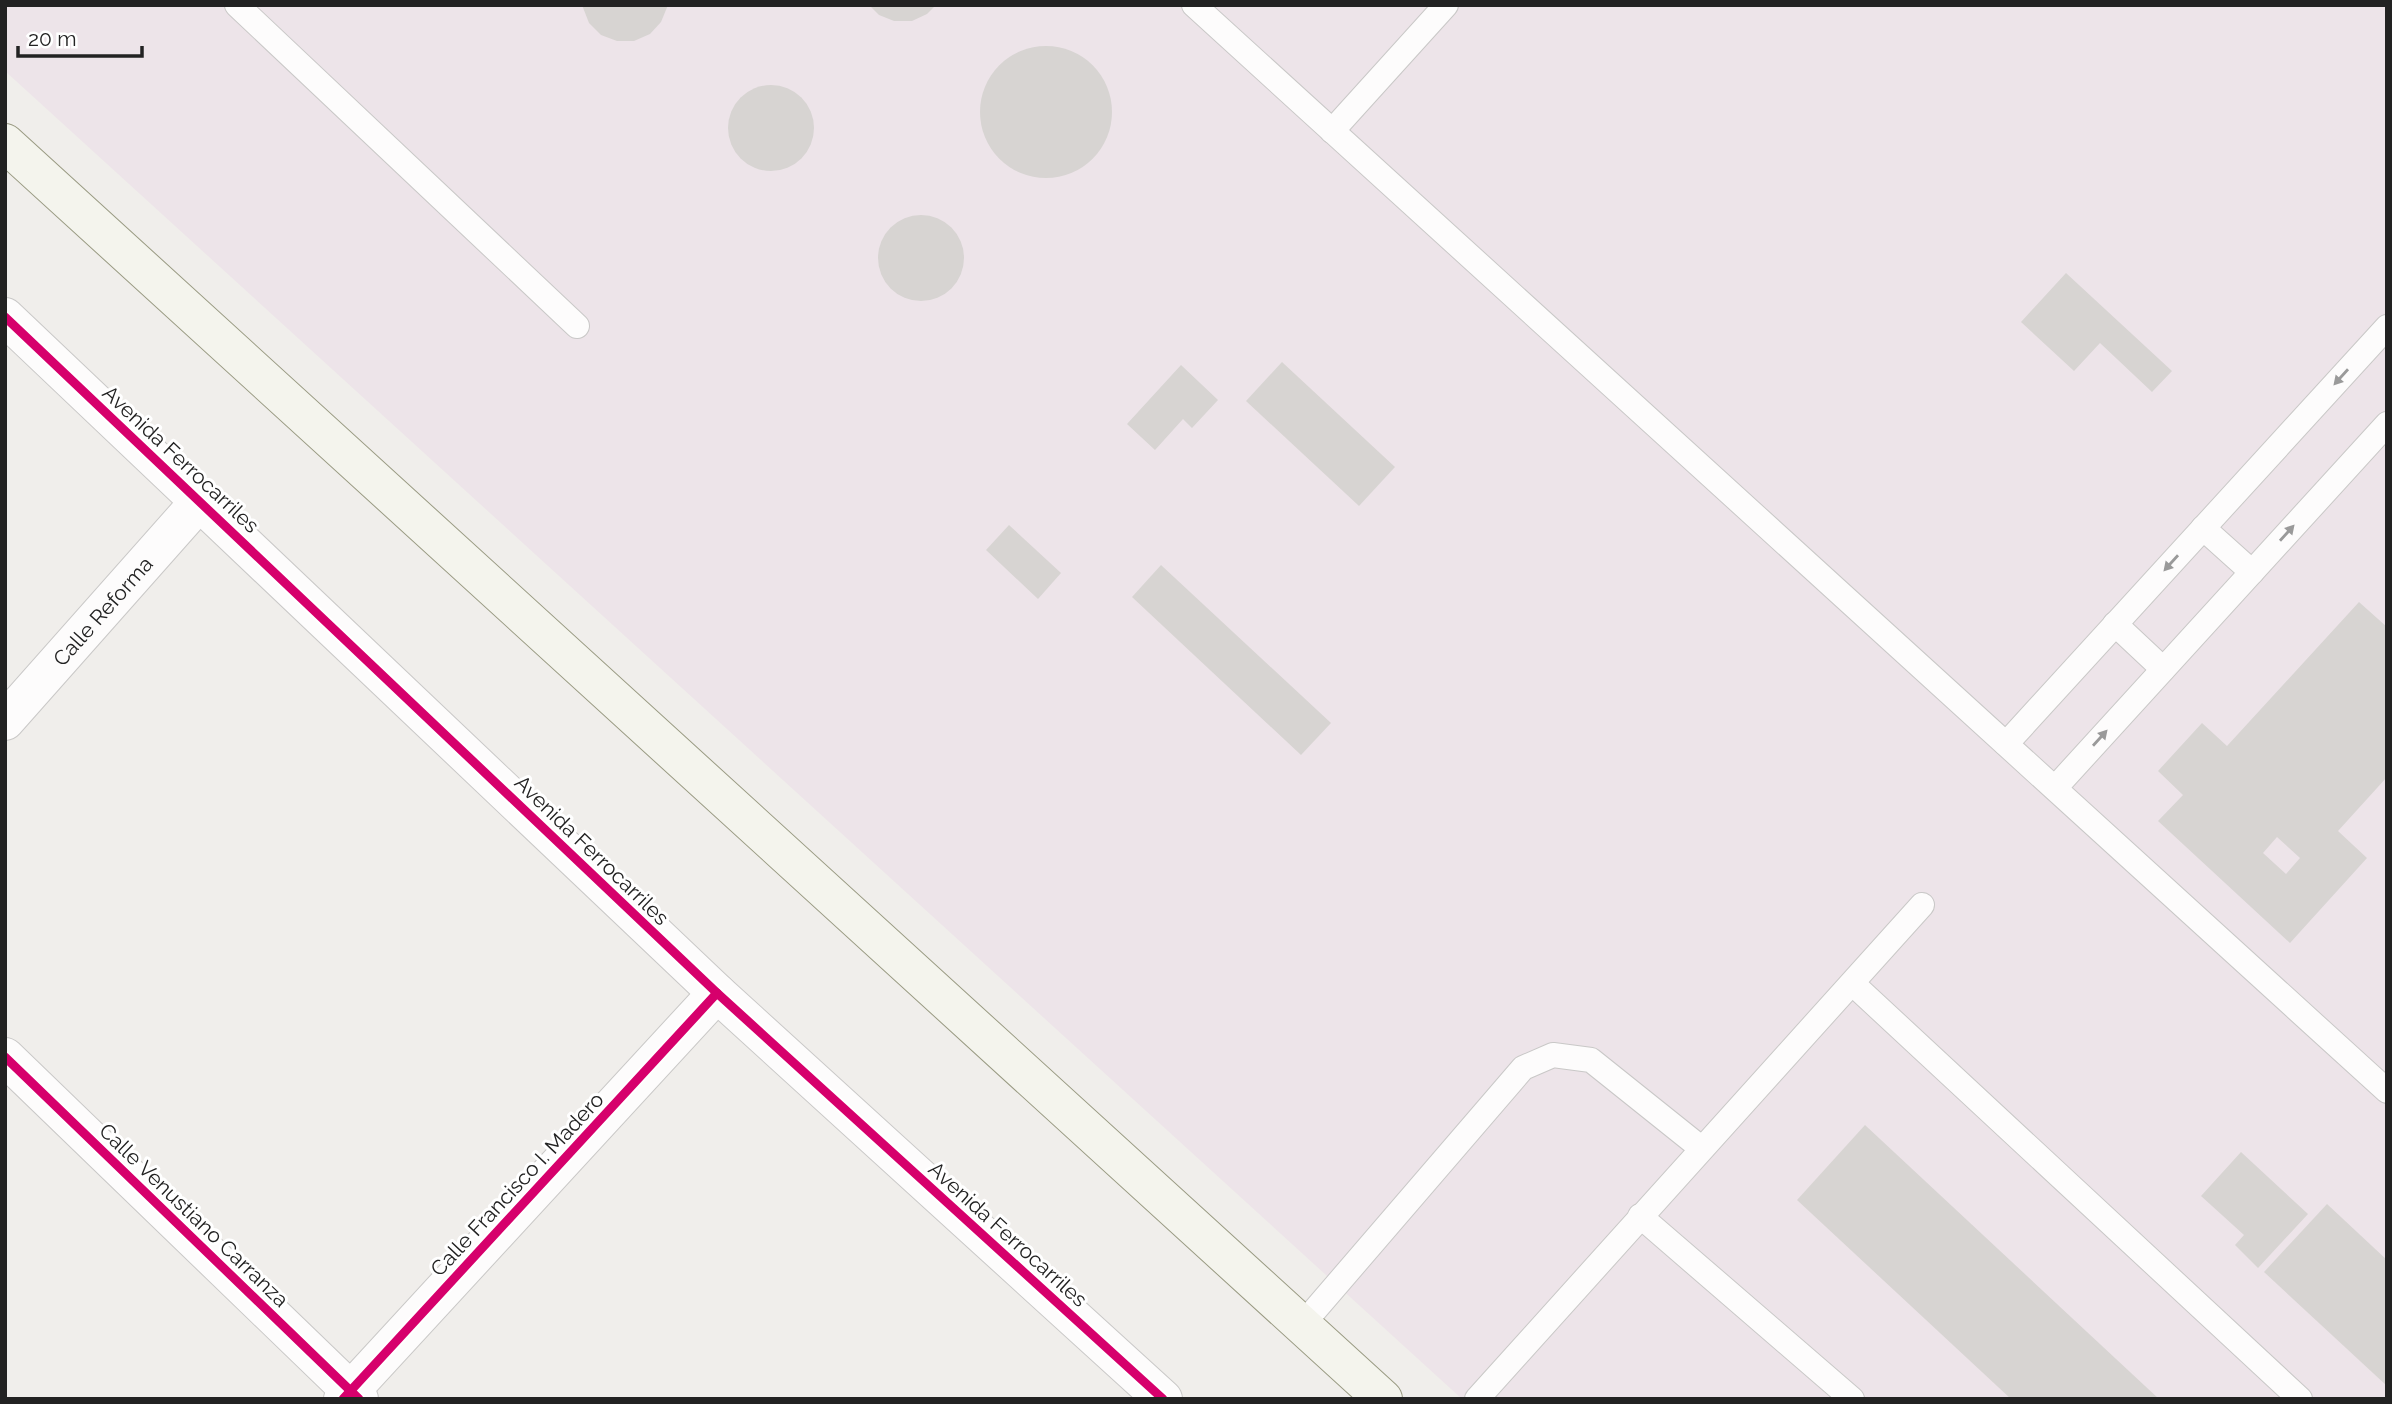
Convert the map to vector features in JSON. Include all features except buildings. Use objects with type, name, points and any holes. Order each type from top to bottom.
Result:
[{"type":"main road","points":[[5,144],[1382,1398]]},
{"type":"street","name":"Avenida Ferrocarriles","points":[[5,317],[717,993],[1163,1399]]},
{"type":"street","name":"Calle Reforma","points":[[5,721],[200,501]]},
{"type":"street","name":"Calle Francisco I. Madero","points":[[351,1396],[717,993]]},
{"type":"street","name":"Calle Venustiano Carranza","points":[[5,1057],[351,1396]]},
{"type":"lane","points":[[237,5],[577,326]]},
{"type":"lane","points":[[1194,5],[2387,1091]]},
{"type":"lane","points":[[1332,131],[1446,5]]},
{"type":"lane","points":[[2006,744],[2387,327]]},
{"type":"lane","points":[[2054,788],[2387,424]]},
{"type":"lane","points":[[2203,528],[2252,572]]},
{"type":"lane","points":[[2115,624],[2163,669]]},
{"type":"lane","points":[[1477,1399],[1922,905]]},
{"type":"lane","points":[[1853,984],[2300,1399]]},
{"type":"lane","points":[[1302,1325],[1524,1068],[1533,1063],[1553,1055],[1591,1060],[1701,1148]]},
{"type":"lane","points":[[1640,1216],[1852,1399]]},
{"type":"shaded area","points":[[5,5],[2387,5],[2387,1399],[1462,1399],[5,71]]},
{"type":"cycle path","points":[[5,317],[717,993],[1163,1399]]},
{"type":"cycle path","points":[[343,1399],[717,993]]},
{"type":"cycle path","points":[[5,1057],[359,1399]]}]
